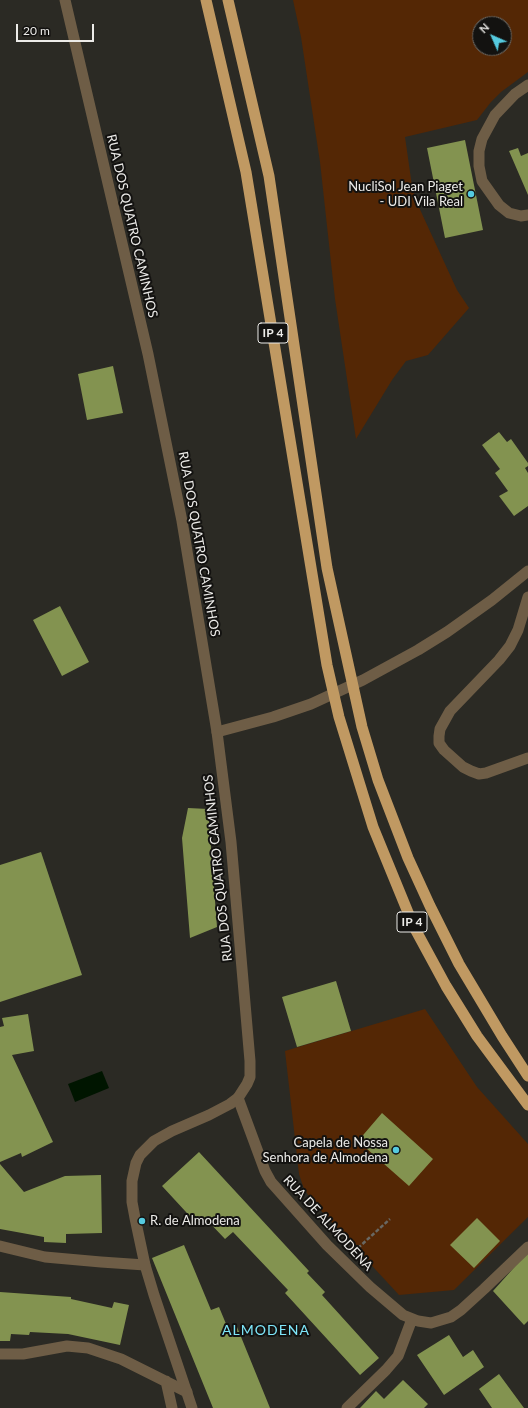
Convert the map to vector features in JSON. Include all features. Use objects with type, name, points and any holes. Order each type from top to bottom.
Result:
[{"type":"highway","name":"IP 4","points":[[206,0],[246,172],[328,668],[339,716],[373,827],[414,927],[446,986],[470,1024],[497,1065],[528,1105]]},
{"type":"highway","name":"IP 4","points":[[228,0],[269,176],[327,568],[346,660],[362,727],[378,780],[408,858],[430,906],[459,964],[528,1076]]},
{"type":"street","name":"RUA DOS QUATRO CAMINHOS","points":[[65,0],[148,354],[182,521],[218,732],[231,842],[250,1061],[250,1077],[238,1098]]},
{"type":"street","points":[[528,85],[515,94],[494,115],[482,139],[479,151],[479,166],[482,181],[499,205],[509,213],[521,216],[528,215]]},
{"type":"street","points":[[218,732],[273,717],[311,704],[363,680],[418,650],[453,628],[482,608],[528,571]]},
{"type":"street","points":[[528,597],[518,630],[510,646],[500,660],[450,711],[440,729],[438,736],[444,750],[463,767],[478,774],[486,773],[528,758]]},
{"type":"street","points":[[192,1408],[145,1265],[132,1202],[132,1181],[136,1163],[146,1149],[161,1137],[172,1130],[220,1110],[238,1098]]},
{"type":"street","name":"RUA DE ALMODENA","points":[[238,1098],[263,1166],[271,1182],[327,1245],[387,1303],[403,1315],[412,1319],[431,1322],[451,1317],[484,1290],[528,1246]]},
{"type":"street","points":[[0,1246],[51,1257],[145,1265]]},
{"type":"street","points":[[347,1408],[386,1370],[398,1356],[412,1319]]},
{"type":"street","points":[[0,1354],[24,1354],[60,1346],[81,1347],[121,1358],[187,1392]]},
{"type":"street","points":[[166,1381],[172,1408]]},
{"type":"path","points":[[344,1262],[390,1219]]},
{"type":"shaded area","points":[[293,0],[528,0],[528,72],[501,92],[477,120],[405,137],[412,186],[417,203],[457,290],[469,308],[428,355],[406,361],[392,380],[356,439],[335,299],[320,162],[301,37]]},
{"type":"shaded area","points":[[425,1009],[477,1087],[528,1144],[528,1217],[454,1290],[399,1295],[313,1202],[304,1189],[299,1174],[285,1051]]},
{"type":"shaded area","points":[[102,1071],[109,1088],[75,1102],[68,1084]]},
{"type":"building","points":[[465,140],[483,230],[445,238],[427,148]]},
{"type":"building","points":[[518,148],[521,156],[528,153],[528,195],[509,151]]},
{"type":"building","points":[[113,366],[123,413],[87,420],[78,374]]},
{"type":"building","points":[[499,432],[507,442],[511,439],[528,463],[528,466],[525,468],[528,473],[528,506],[514,516],[499,496],[508,491],[495,473],[500,469],[482,445]]},
{"type":"building","points":[[60,606],[89,662],[62,676],[33,620]]},
{"type":"building","points":[[188,808],[208,809],[217,927],[190,938],[182,838]]},
{"type":"building","points":[[41,852],[82,975],[0,1002],[0,865]]},
{"type":"building","points":[[336,981],[351,1031],[297,1047],[282,997]]},
{"type":"building","points":[[28,1014],[34,1051],[12,1055],[53,1142],[22,1157],[21,1153],[0,1162],[0,1027],[4,1026],[2,1018]]},
{"type":"building","name":"Capela de Nossa Senhora de Almodena","points":[[382,1113],[433,1159],[409,1186],[358,1141]]},
{"type":"building","points":[[199,1152],[309,1271],[307,1273],[325,1292],[322,1295],[379,1358],[360,1375],[285,1293],[288,1290],[233,1232],[225,1239],[205,1218],[198,1225],[162,1186]]},
{"type":"building","points":[[0,1164],[24,1192],[65,1176],[101,1175],[102,1233],[66,1234],[66,1243],[44,1242],[44,1237],[0,1229]]},
{"type":"building","points":[[477,1218],[500,1241],[474,1268],[450,1245]]},
{"type":"building","points":[[184,1245],[211,1310],[219,1307],[229,1331],[237,1327],[270,1408],[213,1408],[152,1258]]},
{"type":"building","points":[[528,1252],[528,1321],[524,1325],[493,1291]]},
{"type":"building","points":[[0,1292],[71,1297],[71,1299],[112,1308],[114,1302],[129,1305],[120,1345],[68,1334],[30,1332],[29,1335],[11,1334],[10,1341],[0,1341]]},
{"type":"building","points":[[449,1335],[463,1357],[473,1350],[484,1367],[444,1395],[417,1355]]},
{"type":"building","points":[[499,1374],[524,1408],[492,1408],[479,1389]]},
{"type":"building","points":[[403,1380],[428,1404],[424,1408],[360,1408],[376,1391],[384,1399]]},
{"type":"place","name":"NucliSol Jean Piaget - UDI Vila Real","points":[[471,194]]},
{"type":"place","name":"Capela de Nossa Senhora de Almodena","points":[[396,1150]]},
{"type":"place","name":"R. de Almodena","points":[[142,1221]]},
{"type":"district","name":"ALMODENA","points":[[266,1330]]}]
